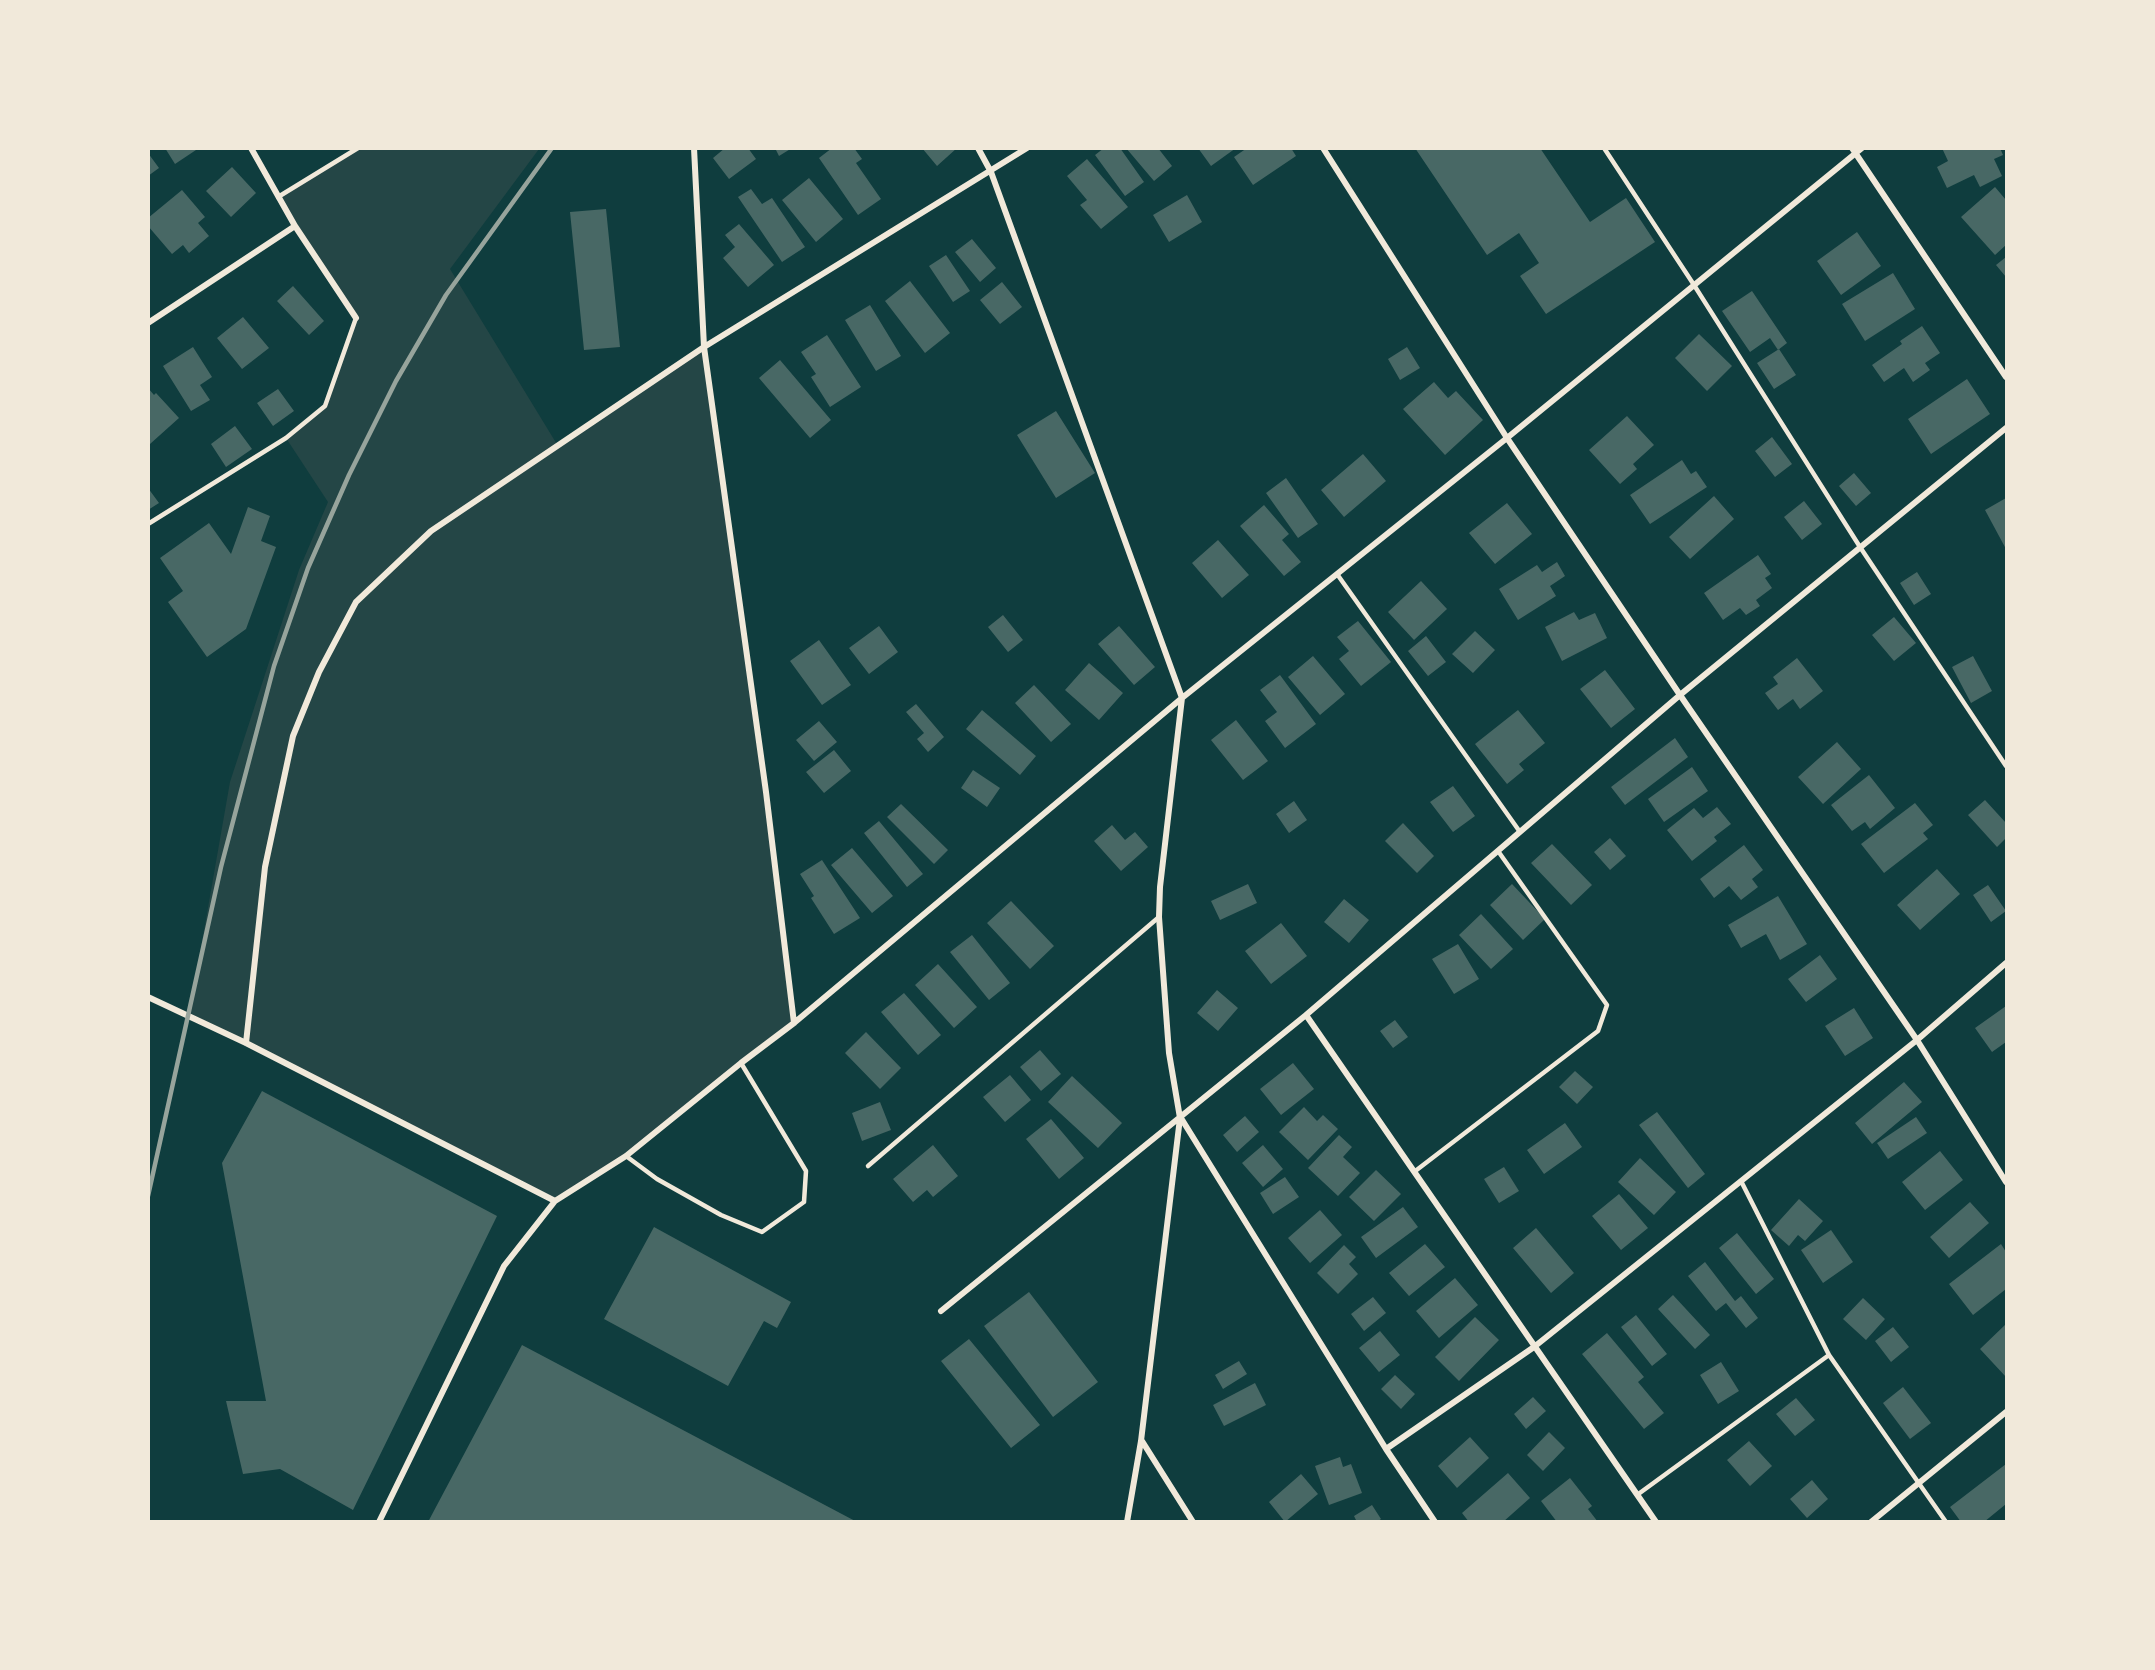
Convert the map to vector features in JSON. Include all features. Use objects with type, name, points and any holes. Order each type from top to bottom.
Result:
[{"type":"street","points":[[251,148],[295,226],[356,318]]},
{"type":"street","points":[[978,148],[991,172],[1182,698],[1160,887],[1159,917],[1168,1053],[1180,1118],[1141,1441],[1127,1521]]},
{"type":"street","points":[[246,1043],[265,867],[293,736],[319,672],[356,602],[431,531],[704,347],[1028,148]]},
{"type":"street","points":[[379,1521],[504,1266],[555,1201],[626,1156],[794,1023],[1182,698],[1507,438],[1853,151],[1862,148]]},
{"type":"street","points":[[1324,149],[1507,438],[1917,1040],[2007,1182]]},
{"type":"street","points":[[696,150],[704,347],[766,792],[794,1023]]},
{"type":"street","points":[[1853,151],[2007,377]]},
{"type":"street","points":[[148,323],[295,226]]},
{"type":"street","points":[[941,1311],[1306,1015],[1680,695],[2007,428]]},
{"type":"street","points":[[1386,1449],[1534,1347],[1917,1040],[2007,963]]},
{"type":"street","points":[[148,997],[246,1043],[555,1201]]},
{"type":"street","points":[[1306,1015],[1656,1521]]},
{"type":"street","points":[[1180,1118],[1386,1449],[1435,1521]]},
{"type":"street","points":[[1871,1521],[2007,1412]]},
{"type":"street","points":[[1141,1441],[1193,1521]]},
{"type":"lane","points":[[278,197],[358,148]]},
{"type":"lane","points":[[1604,148],[1860,547],[2007,766]]},
{"type":"lane","points":[[148,525],[286,438],[325,406],[356,318]]},
{"type":"lane","points":[[1337,574],[1520,832]]},
{"type":"lane","points":[[1413,1172],[1598,1031],[1607,1005],[1498,851]]},
{"type":"lane","points":[[868,1166],[1159,917]]},
{"type":"lane","points":[[626,1156],[666,1184],[721,1215],[762,1232],[804,1202],[806,1171],[741,1063]]},
{"type":"lane","points":[[1741,1181],[1829,1355],[1946,1521]]},
{"type":"lane","points":[[1637,1496],[1829,1355]]},
{"type":"shaded area","points":[[358,149],[539,149],[450,269],[558,446],[704,347],[794,1023],[626,1156],[555,1201],[189,1016],[230,782],[299,570],[328,502],[286,438],[325,406],[355,318],[278,197]]},
{"type":"building","points":[[165,148],[199,148],[175,164]]},
{"type":"building","points":[[725,148],[748,148],[756,159],[729,179],[713,158]]},
{"type":"building","points":[[775,148],[792,148],[779,156]]},
{"type":"building","points":[[832,148],[854,148],[862,159],[856,163],[881,199],[858,215],[819,158]]},
{"type":"building","points":[[922,148],[957,148],[937,166]]},
{"type":"building","points":[[1104,148],[1120,148],[1144,182],[1125,196],[1095,155]]},
{"type":"building","points":[[1126,148],[1158,148],[1172,166],[1154,181]]},
{"type":"building","points":[[1198,148],[1236,148],[1211,166]]},
{"type":"building","points":[[1247,148],[1291,148],[1296,156],[1253,185],[1234,157]]},
{"type":"building","points":[[1415,148],[1540,148],[1590,222],[1626,198],[1655,242],[1546,314],[1520,276],[1539,263],[1519,233],[1487,255]]},
{"type":"building","points":[[1942,148],[2000,148],[2003,155],[1994,159],[2002,176],[1980,187],[1974,175],[1947,188],[1937,167],[1948,161]]},
{"type":"building","points":[[148,153],[159,168],[148,176]]},
{"type":"building","points":[[1087,159],[1128,207],[1101,229],[1080,205],[1087,200],[1067,176]]},
{"type":"building","points":[[232,167],[256,193],[231,217],[206,191]]},
{"type":"building","points":[[809,178],[843,219],[816,242],[782,200]]},
{"type":"building","points":[[1995,187],[2006,200],[2006,245],[1995,255],[1961,217]]},
{"type":"building","points":[[751,189],[762,204],[772,198],[805,247],[782,262],[738,197]]},
{"type":"building","points":[[182,190],[205,217],[198,223],[209,236],[189,253],[183,245],[172,254],[148,226],[148,218]]},
{"type":"building","points":[[1187,195],[1202,222],[1169,242],[1153,215]]},
{"type":"building","points":[[606,209],[620,347],[584,350],[570,212]]},
{"type":"building","points":[[739,224],[774,265],[748,287],[723,258],[735,247],[725,235]]},
{"type":"building","points":[[1857,232],[1881,266],[1841,295],[1817,261]]},
{"type":"building","points":[[972,239],[996,268],[980,282],[955,252]]},
{"type":"building","points":[[946,255],[970,291],[953,302],[929,266]]},
{"type":"building","points":[[2006,257],[2006,277],[1996,265]]},
{"type":"building","points":[[1893,273],[1915,309],[1865,341],[1842,304]]},
{"type":"building","points":[[910,281],[950,333],[925,353],[885,301]]},
{"type":"building","points":[[1002,282],[1022,307],[1000,324],[980,300]]},
{"type":"building","points":[[293,286],[324,321],[309,335],[277,301]]},
{"type":"building","points":[[1752,291],[1787,343],[1778,350],[1770,338],[1750,352],[1722,311]]},
{"type":"building","points":[[870,305],[901,356],[876,371],[845,320]]},
{"type":"building","points":[[243,317],[269,348],[242,369],[217,338]]},
{"type":"building","points":[[1922,326],[1940,353],[1925,363],[1930,370],[1913,382],[1904,368],[1884,382],[1872,365],[1902,344],[1900,341]]},
{"type":"building","points":[[1699,334],[1732,366],[1707,391],[1675,358]]},
{"type":"building","points":[[827,335],[861,387],[830,407],[811,377],[816,374],[801,352]]},
{"type":"building","points":[[193,347],[212,377],[200,385],[210,400],[191,411],[163,366]]},
{"type":"building","points":[[1407,347],[1420,368],[1400,380],[1388,359]]},
{"type":"building","points":[[1779,349],[1796,375],[1774,389],[1757,363]]},
{"type":"building","points":[[780,360],[831,420],[810,438],[759,378]]},
{"type":"building","points":[[1967,379],[1990,414],[1931,454],[1908,419]]},
{"type":"building","points":[[1434,382],[1448,398],[1456,391],[1483,420],[1445,455],[1403,409]]},
{"type":"building","points":[[148,388],[154,395],[156,393],[179,418],[150,444]]},
{"type":"building","points":[[278,389],[294,411],[273,426],[257,403]]},
{"type":"building","points":[[1056,411],[1095,473],[1056,498],[1017,435]]},
{"type":"building","points":[[1627,416],[1654,445],[1633,464],[1637,469],[1620,484],[1589,450]]},
{"type":"building","points":[[235,426],[252,449],[226,467],[211,444]]},
{"type":"building","points":[[1772,437],[1792,464],[1775,477],[1755,451]]},
{"type":"building","points":[[1363,454],[1386,481],[1344,517],[1321,490]]},
{"type":"building","points":[[1682,460],[1691,474],[1696,471],[1707,487],[1650,524],[1630,495]]},
{"type":"building","points":[[1854,473],[1871,493],[1856,506],[1839,486]]},
{"type":"building","points":[[1286,478],[1318,524],[1298,538],[1266,493]]},
{"type":"building","points":[[148,488],[159,503],[148,510]]},
{"type":"building","points":[[1714,496],[1734,519],[1690,559],[1669,537]]},
{"type":"building","points":[[2006,498],[2006,549],[1985,510]]},
{"type":"building","points":[[1804,501],[1822,524],[1802,540],[1784,517]]},
{"type":"building","points":[[1507,503],[1532,534],[1495,564],[1469,533]]},
{"type":"building","points":[[1264,505],[1289,534],[1282,540],[1301,562],[1284,576],[1240,526]]},
{"type":"building","points":[[248,507],[270,516],[261,541],[276,547],[246,629],[207,657],[168,602],[183,591],[160,558],[209,523],[231,554]]},
{"type":"building","points":[[1218,540],[1249,575],[1222,598],[1192,563]]},
{"type":"building","points":[[1758,555],[1771,574],[1765,578],[1772,588],[1756,600],[1760,606],[1746,615],[1740,608],[1723,620],[1704,593]]},
{"type":"building","points":[[1557,562],[1565,576],[1550,586],[1556,596],[1518,620],[1499,589],[1537,565],[1542,572]]},
{"type":"building","points":[[1917,572],[1931,594],[1914,605],[1900,583]]},
{"type":"building","points":[[1421,581],[1447,609],[1414,640],[1388,612]]},
{"type":"building","points":[[1574,612],[1579,620],[1595,613],[1607,638],[1562,661],[1545,627]]},
{"type":"building","points":[[1003,615],[1023,640],[1008,652],[988,627]]},
{"type":"building","points":[[1894,617],[1916,643],[1894,661],[1872,635]]},
{"type":"building","points":[[1358,621],[1391,662],[1361,686],[1339,659],[1349,651],[1337,637]]},
{"type":"building","points":[[879,626],[898,652],[869,674],[849,648]]},
{"type":"building","points":[[1119,626],[1155,667],[1134,685],[1098,644]]},
{"type":"building","points":[[1475,631],[1495,650],[1473,673],[1452,654]]},
{"type":"building","points":[[1426,636],[1446,662],[1428,676],[1408,651]]},
{"type":"building","points":[[819,640],[851,685],[822,705],[790,661]]},
{"type":"building","points":[[1313,656],[1345,694],[1320,715],[1288,677]]},
{"type":"building","points":[[1973,656],[1992,691],[1971,703],[1952,667]]},
{"type":"building","points":[[1797,658],[1823,691],[1800,709],[1793,699],[1778,710],[1765,693],[1778,684],[1773,677]]},
{"type":"building","points":[[1089,663],[1123,693],[1099,720],[1065,690]]},
{"type":"building","points":[[1605,670],[1635,709],[1611,728],[1580,689]]},
{"type":"building","points":[[1280,675],[1316,724],[1285,748],[1265,721],[1277,712],[1260,690]]},
{"type":"building","points":[[1034,685],[1071,724],[1051,742],[1015,703]]},
{"type":"building","points":[[916,704],[944,737],[928,752],[917,739],[924,733],[906,712]]},
{"type":"building","points":[[982,710],[1036,756],[1020,775],[966,729]]},
{"type":"building","points":[[1518,710],[1545,743],[1519,764],[1524,770],[1507,784],[1475,744]]},
{"type":"building","points":[[1236,720],[1268,761],[1243,780],[1211,740]]},
{"type":"building","points":[[819,721],[837,742],[814,761],[796,740]]},
{"type":"building","points":[[1675,738],[1688,757],[1625,805],[1611,787]]},
{"type":"building","points":[[1837,742],[1861,769],[1823,804],[1798,777]]},
{"type":"building","points":[[834,750],[851,771],[824,793],[806,772]]},
{"type":"building","points":[[1692,767],[1708,791],[1664,822],[1648,799]]},
{"type":"building","points":[[973,770],[1000,788],[987,807],[961,788]]},
{"type":"building","points":[[1869,775],[1895,808],[1870,829],[1865,822],[1852,831],[1831,805]]},
{"type":"building","points":[[1453,786],[1475,816],[1453,832],[1430,802]]},
{"type":"building","points":[[1985,800],[2006,823],[2006,838],[1997,847],[1968,815]]},
{"type":"building","points":[[1294,801],[1307,820],[1289,833],[1276,814]]},
{"type":"building","points":[[1915,803],[1933,825],[1923,833],[1928,839],[1884,873],[1861,844]]},
{"type":"building","points":[[901,804],[948,850],[934,864],[887,817]]},
{"type":"building","points":[[1717,807],[1731,824],[1714,837],[1717,841],[1692,861],[1667,830],[1694,808],[1703,818]]},
{"type":"building","points":[[879,821],[923,874],[907,887],[864,833]]},
{"type":"building","points":[[1403,823],[1434,856],[1417,873],[1385,841]]},
{"type":"building","points":[[1112,825],[1125,840],[1135,832],[1148,847],[1121,871],[1094,841]]},
{"type":"building","points":[[1610,838],[1626,856],[1610,870],[1594,852]]},
{"type":"building","points":[[1552,844],[1592,885],[1571,905],[1531,863]]},
{"type":"building","points":[[1744,845],[1763,870],[1752,879],[1758,887],[1741,900],[1729,886],[1714,898],[1700,879]]},
{"type":"building","points":[[852,848],[893,896],[872,913],[831,865]]},
{"type":"building","points":[[822,860],[860,918],[834,934],[811,898],[814,896],[800,874]]},
{"type":"building","points":[[1937,869],[1960,894],[1920,930],[1897,905]]},
{"type":"building","points":[[1248,884],[1257,903],[1220,920],[1211,901]]},
{"type":"building","points":[[1512,884],[1545,919],[1523,940],[1490,905]]},
{"type":"building","points":[[1988,885],[2006,911],[1991,922],[1973,895]]},
{"type":"building","points":[[1778,896],[1807,944],[1780,960],[1766,934],[1741,948],[1728,925]]},
{"type":"building","points":[[1344,899],[1369,920],[1349,943],[1324,922]]},
{"type":"building","points":[[1011,901],[1054,946],[1030,969],[987,923]]},
{"type":"building","points":[[1481,914],[1513,949],[1491,969],[1459,935]]},
{"type":"building","points":[[1281,923],[1307,956],[1271,984],[1245,951]]},
{"type":"building","points":[[972,935],[1010,983],[989,1000],[950,952]]},
{"type":"building","points":[[1458,944],[1479,979],[1454,994],[1432,959]]},
{"type":"building","points":[[1820,955],[1837,979],[1806,1002],[1788,979]]},
{"type":"building","points":[[938,964],[977,1007],[954,1028],[915,985]]},
{"type":"building","points":[[1217,990],[1238,1008],[1218,1031],[1197,1013]]},
{"type":"building","points":[[904,993],[941,1035],[918,1055],[881,1012]]},
{"type":"building","points":[[2006,1006],[2006,1042],[1992,1052],[1975,1028]]},
{"type":"building","points":[[1854,1008],[1873,1038],[1845,1056],[1825,1026]]},
{"type":"building","points":[[1395,1020],[1408,1037],[1393,1048],[1380,1031]]},
{"type":"building","points":[[866,1032],[901,1068],[880,1089],[845,1053]]},
{"type":"building","points":[[1040,1050],[1061,1074],[1041,1091],[1020,1067]]},
{"type":"building","points":[[1293,1063],[1314,1089],[1281,1115],[1260,1089]]},
{"type":"building","points":[[1575,1071],[1593,1087],[1577,1104],[1559,1087]]},
{"type":"building","points":[[1010,1075],[1031,1100],[1005,1122],[983,1097]]},
{"type":"building","points":[[1072,1076],[1122,1123],[1098,1148],[1048,1102]]},
{"type":"building","points":[[1904,1082],[1922,1102],[1872,1144],[1855,1123]]},
{"type":"building","points":[[262,1091],[497,1216],[353,1510],[280,1469],[243,1474],[226,1401],[266,1401],[222,1163]]},
{"type":"building","points":[[880,1102],[891,1130],[862,1141],[852,1113]]},
{"type":"building","points":[[1304,1107],[1317,1121],[1323,1115],[1338,1129],[1308,1160],[1279,1132]]},
{"type":"building","points":[[1657,1112],[1705,1174],[1688,1188],[1639,1125]]},
{"type":"building","points":[[1245,1116],[1259,1132],[1237,1152],[1223,1135]]},
{"type":"building","points":[[1916,1117],[1927,1133],[1888,1159],[1877,1143]]},
{"type":"building","points":[[1051,1119],[1084,1158],[1059,1179],[1026,1139]]},
{"type":"building","points":[[1565,1123],[1582,1147],[1544,1174],[1527,1150]]},
{"type":"building","points":[[1339,1135],[1352,1147],[1343,1157],[1360,1173],[1338,1196],[1308,1168]]},
{"type":"building","points":[[933,1145],[958,1176],[933,1197],[927,1190],[913,1202],[893,1179]]},
{"type":"building","points":[[1263,1145],[1283,1169],[1263,1187],[1242,1163]]},
{"type":"building","points":[[1940,1151],[1963,1180],[1925,1210],[1902,1182]]},
{"type":"building","points":[[1640,1158],[1676,1192],[1654,1215],[1618,1182]]},
{"type":"building","points":[[1504,1167],[1519,1191],[1499,1203],[1484,1179]]},
{"type":"building","points":[[1376,1170],[1401,1194],[1374,1221],[1349,1197]]},
{"type":"building","points":[[1285,1177],[1299,1197],[1273,1214],[1260,1193]]},
{"type":"building","points":[[1619,1194],[1648,1228],[1621,1250],[1592,1216]]},
{"type":"building","points":[[1799,1199],[1823,1221],[1805,1241],[1798,1235],[1789,1246],[1771,1230]]},
{"type":"building","points":[[1970,1202],[1989,1223],[1949,1258],[1930,1237]]},
{"type":"building","points":[[1403,1207],[1418,1227],[1376,1258],[1361,1237]]},
{"type":"building","points":[[1320,1210],[1342,1235],[1310,1263],[1288,1238]]},
{"type":"building","points":[[654,1227],[791,1302],[777,1328],[764,1321],[728,1386],[604,1319]]},
{"type":"building","points":[[1536,1228],[1574,1273],[1551,1293],[1513,1248]]},
{"type":"building","points":[[1831,1230],[1853,1262],[1823,1283],[1801,1250]]},
{"type":"building","points":[[1737,1233],[1774,1279],[1756,1294],[1719,1248]]},
{"type":"building","points":[[1425,1244],[1445,1267],[1409,1296],[1389,1273]]},
{"type":"building","points":[[2001,1244],[2006,1252],[2006,1289],[1973,1315],[1949,1284]]},
{"type":"building","points":[[1344,1245],[1356,1257],[1349,1264],[1358,1274],[1338,1294],[1317,1273]]},
{"type":"building","points":[[1705,1262],[1735,1301],[1741,1296],[1758,1318],[1746,1328],[1726,1303],[1716,1311],[1688,1276]]},
{"type":"building","points":[[1455,1278],[1478,1305],[1439,1338],[1416,1311]]},
{"type":"building","points":[[1029,1292],[1098,1382],[1053,1417],[984,1326]]},
{"type":"building","points":[[1673,1295],[1710,1335],[1695,1349],[1658,1309]]},
{"type":"building","points":[[1373,1297],[1386,1313],[1364,1331],[1351,1314]]},
{"type":"building","points":[[1863,1298],[1885,1319],[1866,1340],[1843,1319]]},
{"type":"building","points":[[1636,1315],[1667,1354],[1652,1366],[1621,1327]]},
{"type":"building","points":[[1475,1317],[1499,1340],[1459,1381],[1435,1357]]},
{"type":"building","points":[[2006,1324],[2006,1377],[1980,1349]]},
{"type":"building","points":[[1893,1327],[1909,1347],[1891,1362],[1875,1341]]},
{"type":"building","points":[[1380,1331],[1400,1355],[1379,1372],[1359,1348]]},
{"type":"building","points":[[1607,1333],[1644,1377],[1638,1382],[1664,1413],[1644,1429],[1582,1354]]},
{"type":"building","points":[[969,1339],[1040,1425],[1011,1448],[941,1361]]},
{"type":"building","points":[[522,1345],[857,1522],[428,1522]]},
{"type":"building","points":[[1239,1361],[1247,1374],[1223,1389],[1215,1375]]},
{"type":"building","points":[[1721,1362],[1739,1391],[1718,1404],[1700,1375]]},
{"type":"building","points":[[1395,1375],[1415,1394],[1401,1409],[1381,1389]]},
{"type":"building","points":[[1255,1383],[1266,1405],[1224,1426],[1213,1405]]},
{"type":"building","points":[[1903,1387],[1931,1423],[1910,1439],[1883,1403]]},
{"type":"building","points":[[1533,1397],[1546,1411],[1526,1429],[1514,1414]]},
{"type":"building","points":[[1796,1398],[1815,1420],[1795,1436],[1776,1414]]},
{"type":"building","points":[[1549,1432],[1565,1448],[1543,1471],[1527,1455]]},
{"type":"building","points":[[1470,1437],[1489,1458],[1457,1488],[1438,1466]]},
{"type":"building","points":[[1749,1441],[1772,1466],[1750,1486],[1727,1460]]},
{"type":"building","points":[[1340,1457],[1343,1467],[1351,1464],[1362,1493],[1329,1505],[1315,1466]]},
{"type":"building","points":[[2006,1464],[2006,1504],[1984,1522],[1961,1522],[1950,1507]]},
{"type":"building","points":[[1508,1473],[1530,1498],[1503,1522],[1469,1522],[1462,1513]]},
{"type":"building","points":[[1301,1474],[1318,1494],[1285,1522],[1269,1502]]},
{"type":"building","points":[[1570,1478],[1592,1506],[1588,1509],[1598,1522],[1557,1522],[1541,1501]]},
{"type":"building","points":[[1812,1480],[1828,1499],[1807,1518],[1790,1499]]},
{"type":"building","points":[[1372,1505],[1381,1519],[1377,1522],[1357,1522],[1354,1516]]},
{"type":"railway","points":[[148,1196],[221,867],[274,666],[308,568],[349,475],[396,381],[446,295],[552,148]]}]
